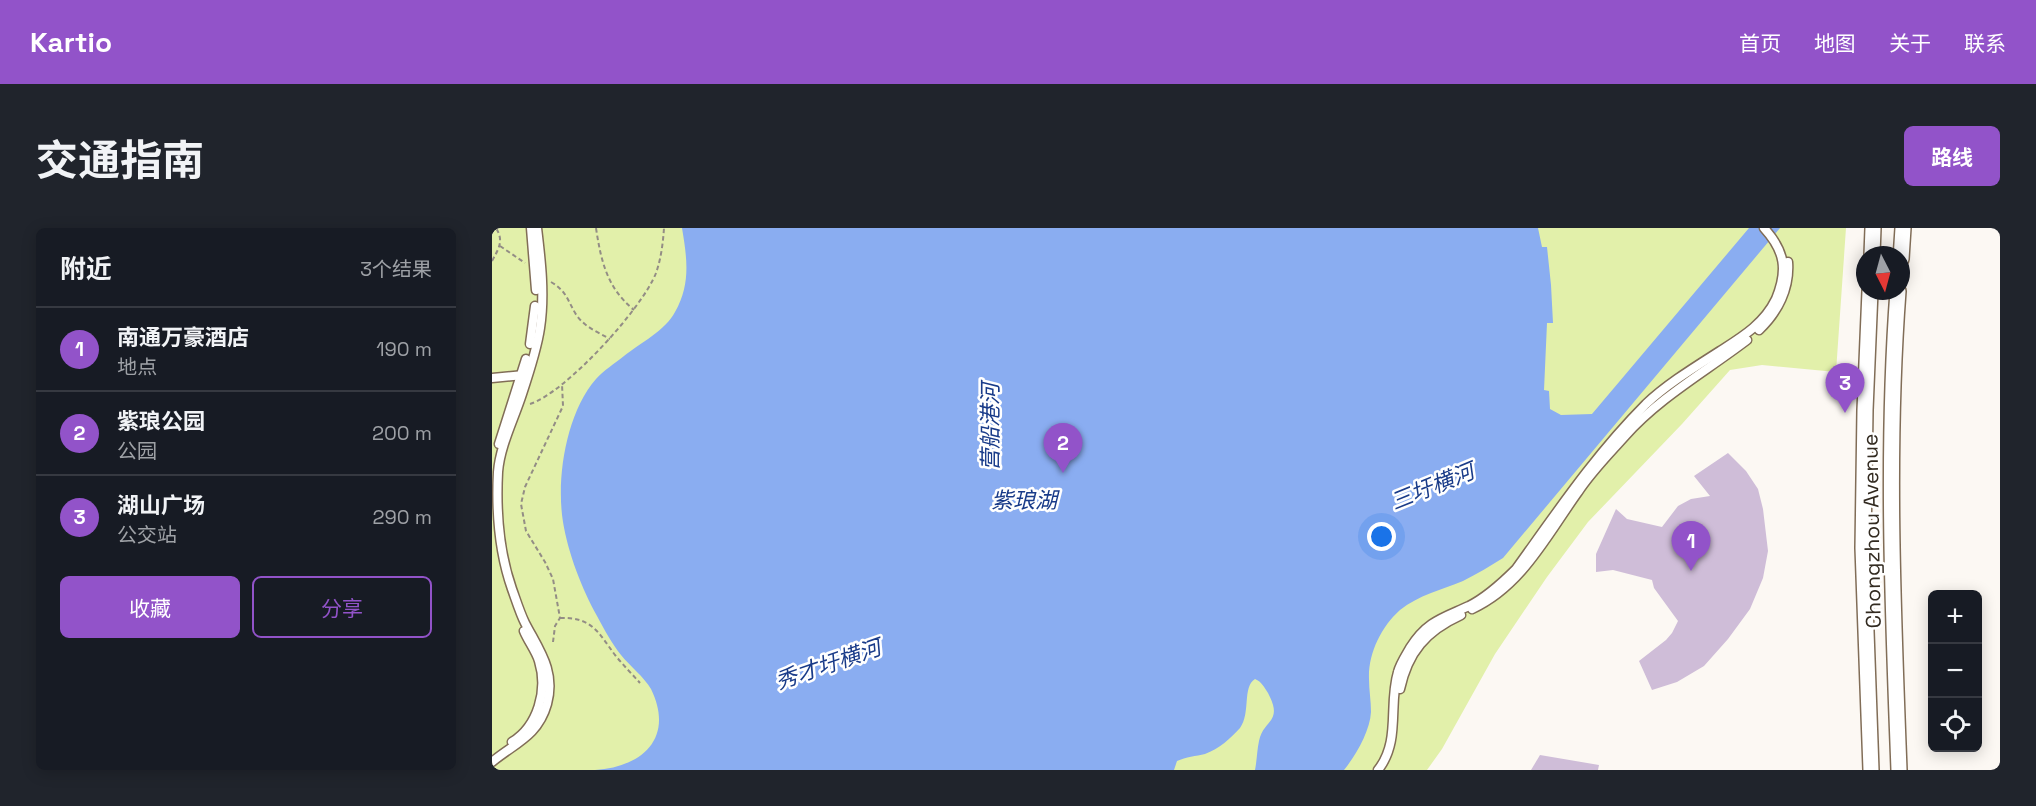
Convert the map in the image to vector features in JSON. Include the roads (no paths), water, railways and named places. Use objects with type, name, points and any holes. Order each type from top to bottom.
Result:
[{"type":"main road","points":[[1872,246],[1873,228]]},
{"type":"main road","points":[[1902,246],[1903,228]]},
{"type":"main road","name":"Chongzhou Avenue","points":[[1870,300],[1863,548],[1871,770]]},
{"type":"main road","name":"Chongzhou Avenue","points":[[1897,300],[1892,367],[1890,496],[1899,770]]},
{"type":"street","points":[[531,228],[539,273]]},
{"type":"street","points":[[492,755],[518,738],[531,723],[540,702],[543,684],[539,661],[509,598],[500,568],[493,517],[494,468],[503,430],[540,328],[537,228]]},
{"type":"street","points":[[1384,770],[1390,761],[1400,730],[1400,688],[1410,657],[1428,634],[1447,621],[1485,603],[1513,581],[1540,549],[1579,489],[1626,434],[1657,404],[1726,357],[1768,322],[1781,301],[1789,276],[1787,252],[1764,228]]},
{"type":"street","points":[[1378,770],[1390,745],[1398,671],[1421,632],[1445,615],[1470,605],[1506,579],[1516,569],[1586,471],[1648,402],[1758,325],[1776,299],[1784,263],[1778,242],[1769,228]]},
{"type":"street","points":[[492,379],[524,377]]},
{"type":"street","points":[[492,762],[524,740],[536,726],[547,705],[549,683],[547,663],[524,620],[512,588],[500,539],[498,470],[524,377]]},
{"type":"water","name":"紫琅湖","points":[[682,228],[1538,228],[1542,247],[1547,247],[1553,323],[1547,323],[1544,390],[1549,391],[1550,409],[1561,415],[1592,414],[1749,228],[1780,228],[1503,558],[1463,581],[1415,600],[1400,610],[1387,624],[1373,651],[1369,670],[1371,712],[1368,727],[1358,750],[1344,770],[1255,770],[1261,734],[1271,720],[1274,710],[1268,693],[1255,679],[1247,694],[1243,722],[1233,736],[1210,752],[1177,761],[1174,770],[595,770],[612,768],[640,756],[650,747],[659,722],[657,706],[651,689],[611,641],[581,583],[568,546],[563,522],[562,467],[577,410],[596,379],[659,331],[675,312],[686,281]]},
{"type":"place","name":"湖山广场","points":[[1845,413]]},
{"type":"place","name":"紫琅公园","points":[[1063,473]]},
{"type":"place","name":"南通万豪酒店","points":[[1691,571]]},
{"type":"water label","name":"营船港河","points":[[990,427]]},
{"type":"water label","name":"三圩横河","points":[[1432,486]]},
{"type":"water label","name":"秀才圩横河","points":[[828,664]]}]
